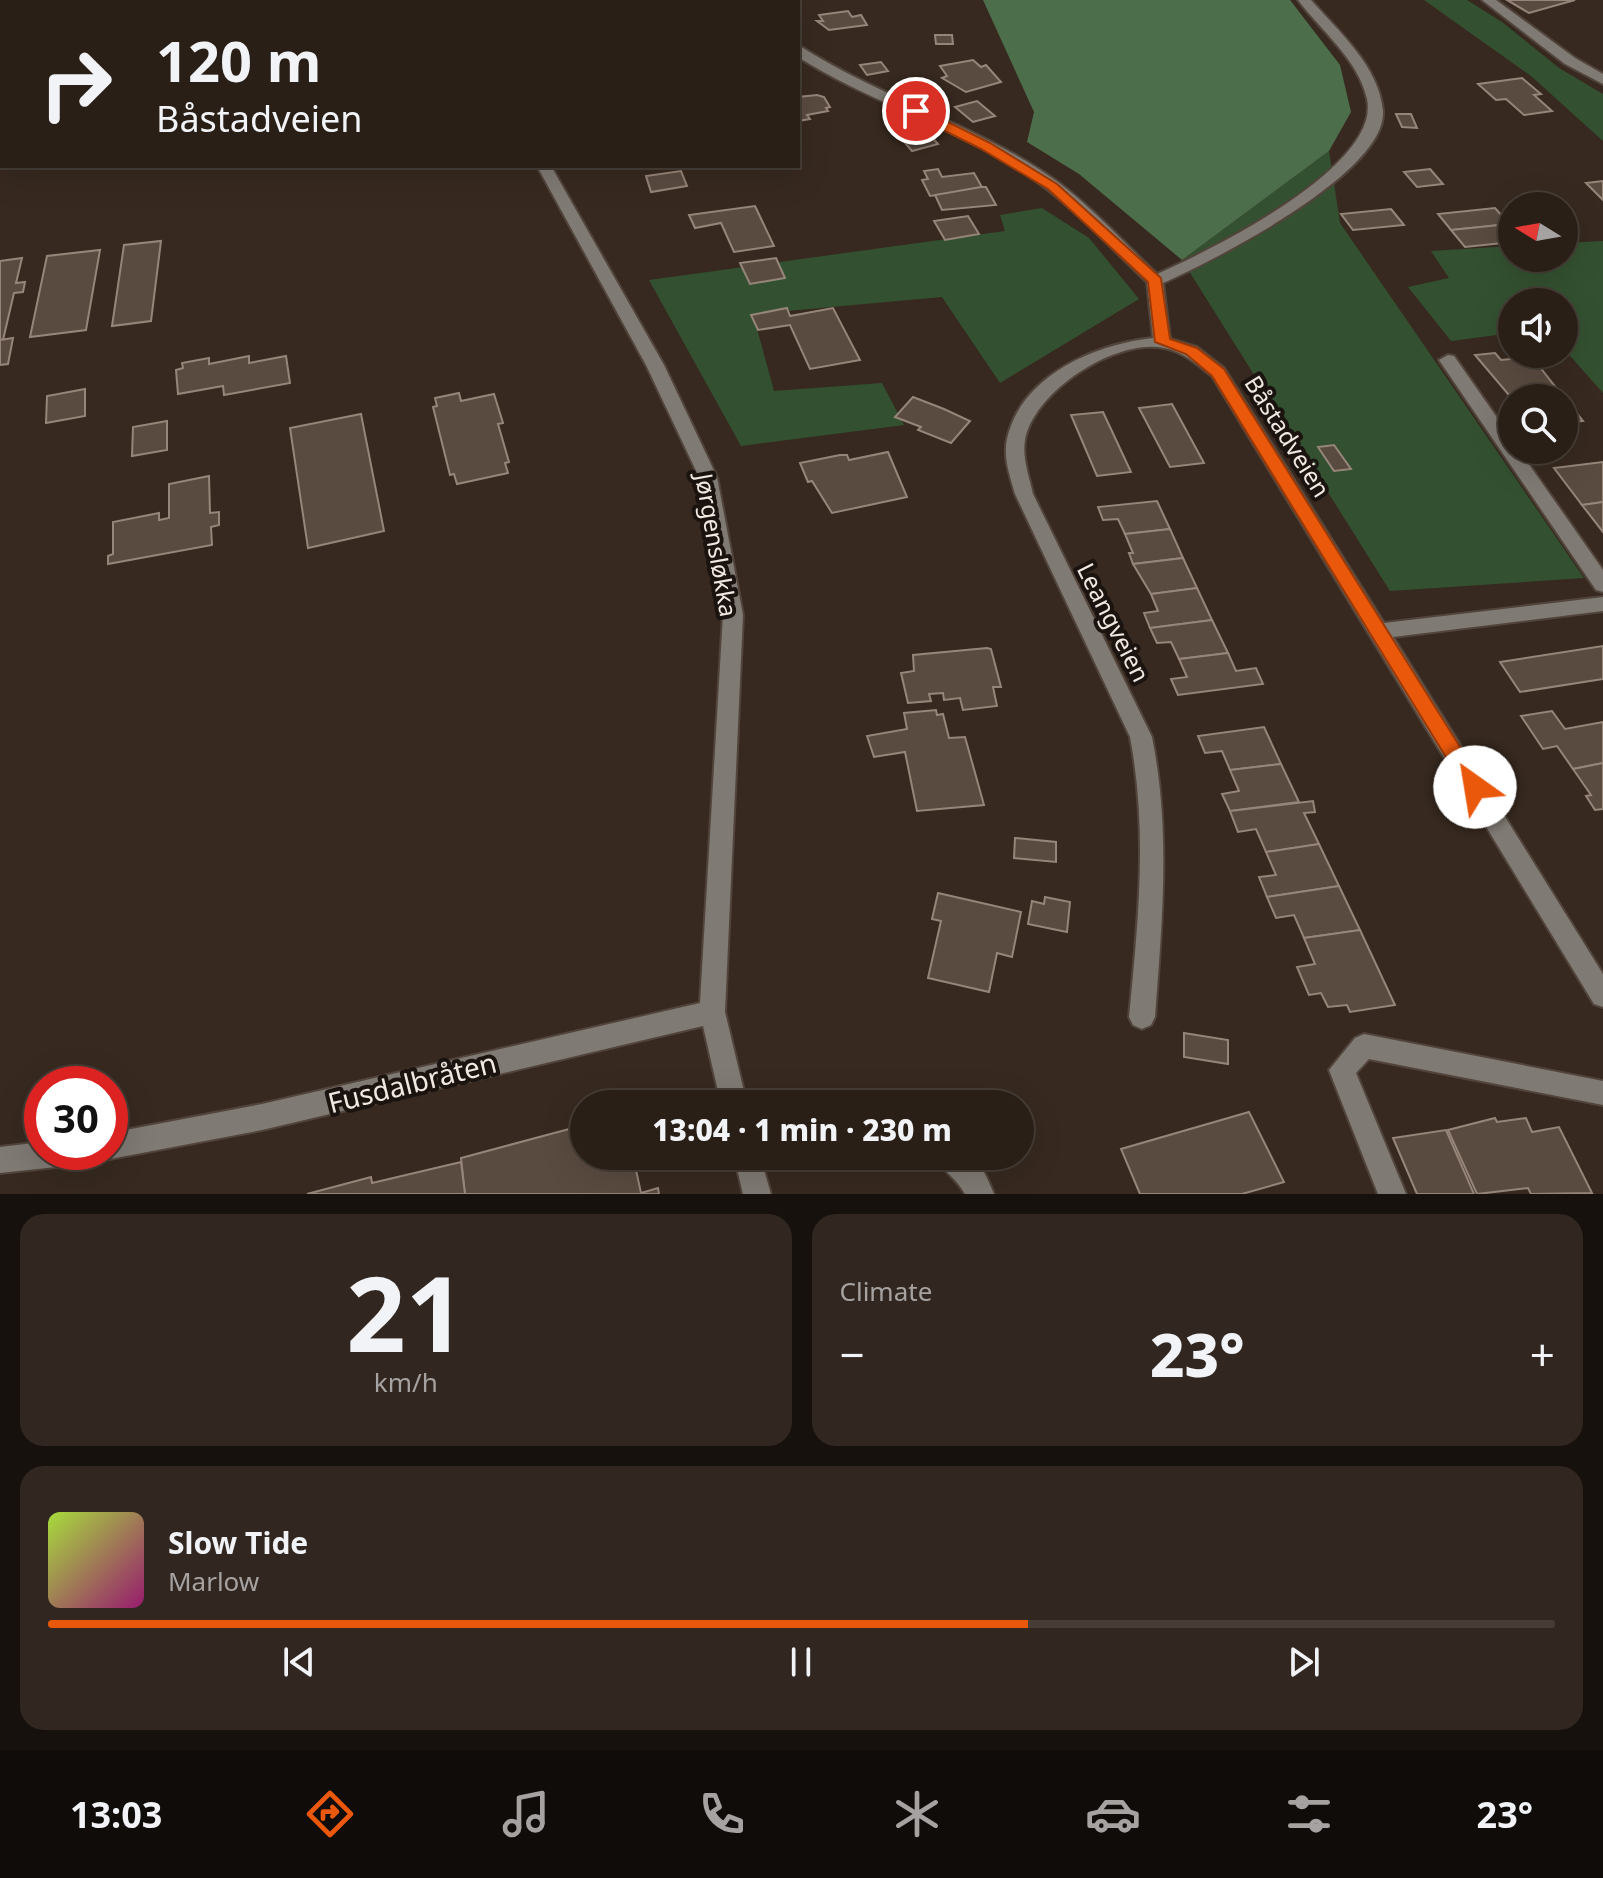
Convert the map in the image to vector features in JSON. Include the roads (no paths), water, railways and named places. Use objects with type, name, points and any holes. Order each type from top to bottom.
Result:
[{"type":"street","points":[[1155,281],[1234,243],[1321,186],[1365,144],[1376,124],[1370,84],[1304,0]]},
{"type":"street","points":[[1488,0],[1570,61],[1603,80]]},
{"type":"street","points":[[800,52],[833,73],[986,146],[1053,186],[1155,281],[1162,342]]},
{"type":"street","name":"Jørgensløkka","points":[[545,168],[655,365],[708,477],[733,615],[712,1012],[731,1090]]},
{"type":"street","name":"Båstadveien","points":[[1162,342],[1191,351],[1218,372],[1603,996]]},
{"type":"street","name":"Leangveien","points":[[1142,1017],[1155,831],[1151,777],[1141,737],[1024,494],[1015,455],[1022,421],[1044,391],[1082,362],[1115,349],[1162,342]]},
{"type":"street","points":[[1448,360],[1603,585]]},
{"type":"street","points":[[1379,631],[1603,604]]},
{"type":"street","name":"Fusdalbråten","points":[[128,1143],[219,1129],[609,1032],[712,1012]]},
{"type":"street","points":[[1392,1194],[1342,1070],[1364,1046],[1603,1093]]},
{"type":"street","points":[[0,1160],[24,1157]]},
{"type":"street","points":[[751,1170],[757,1194]]},
{"type":"street","points":[[966,1170],[980,1194]]}]
